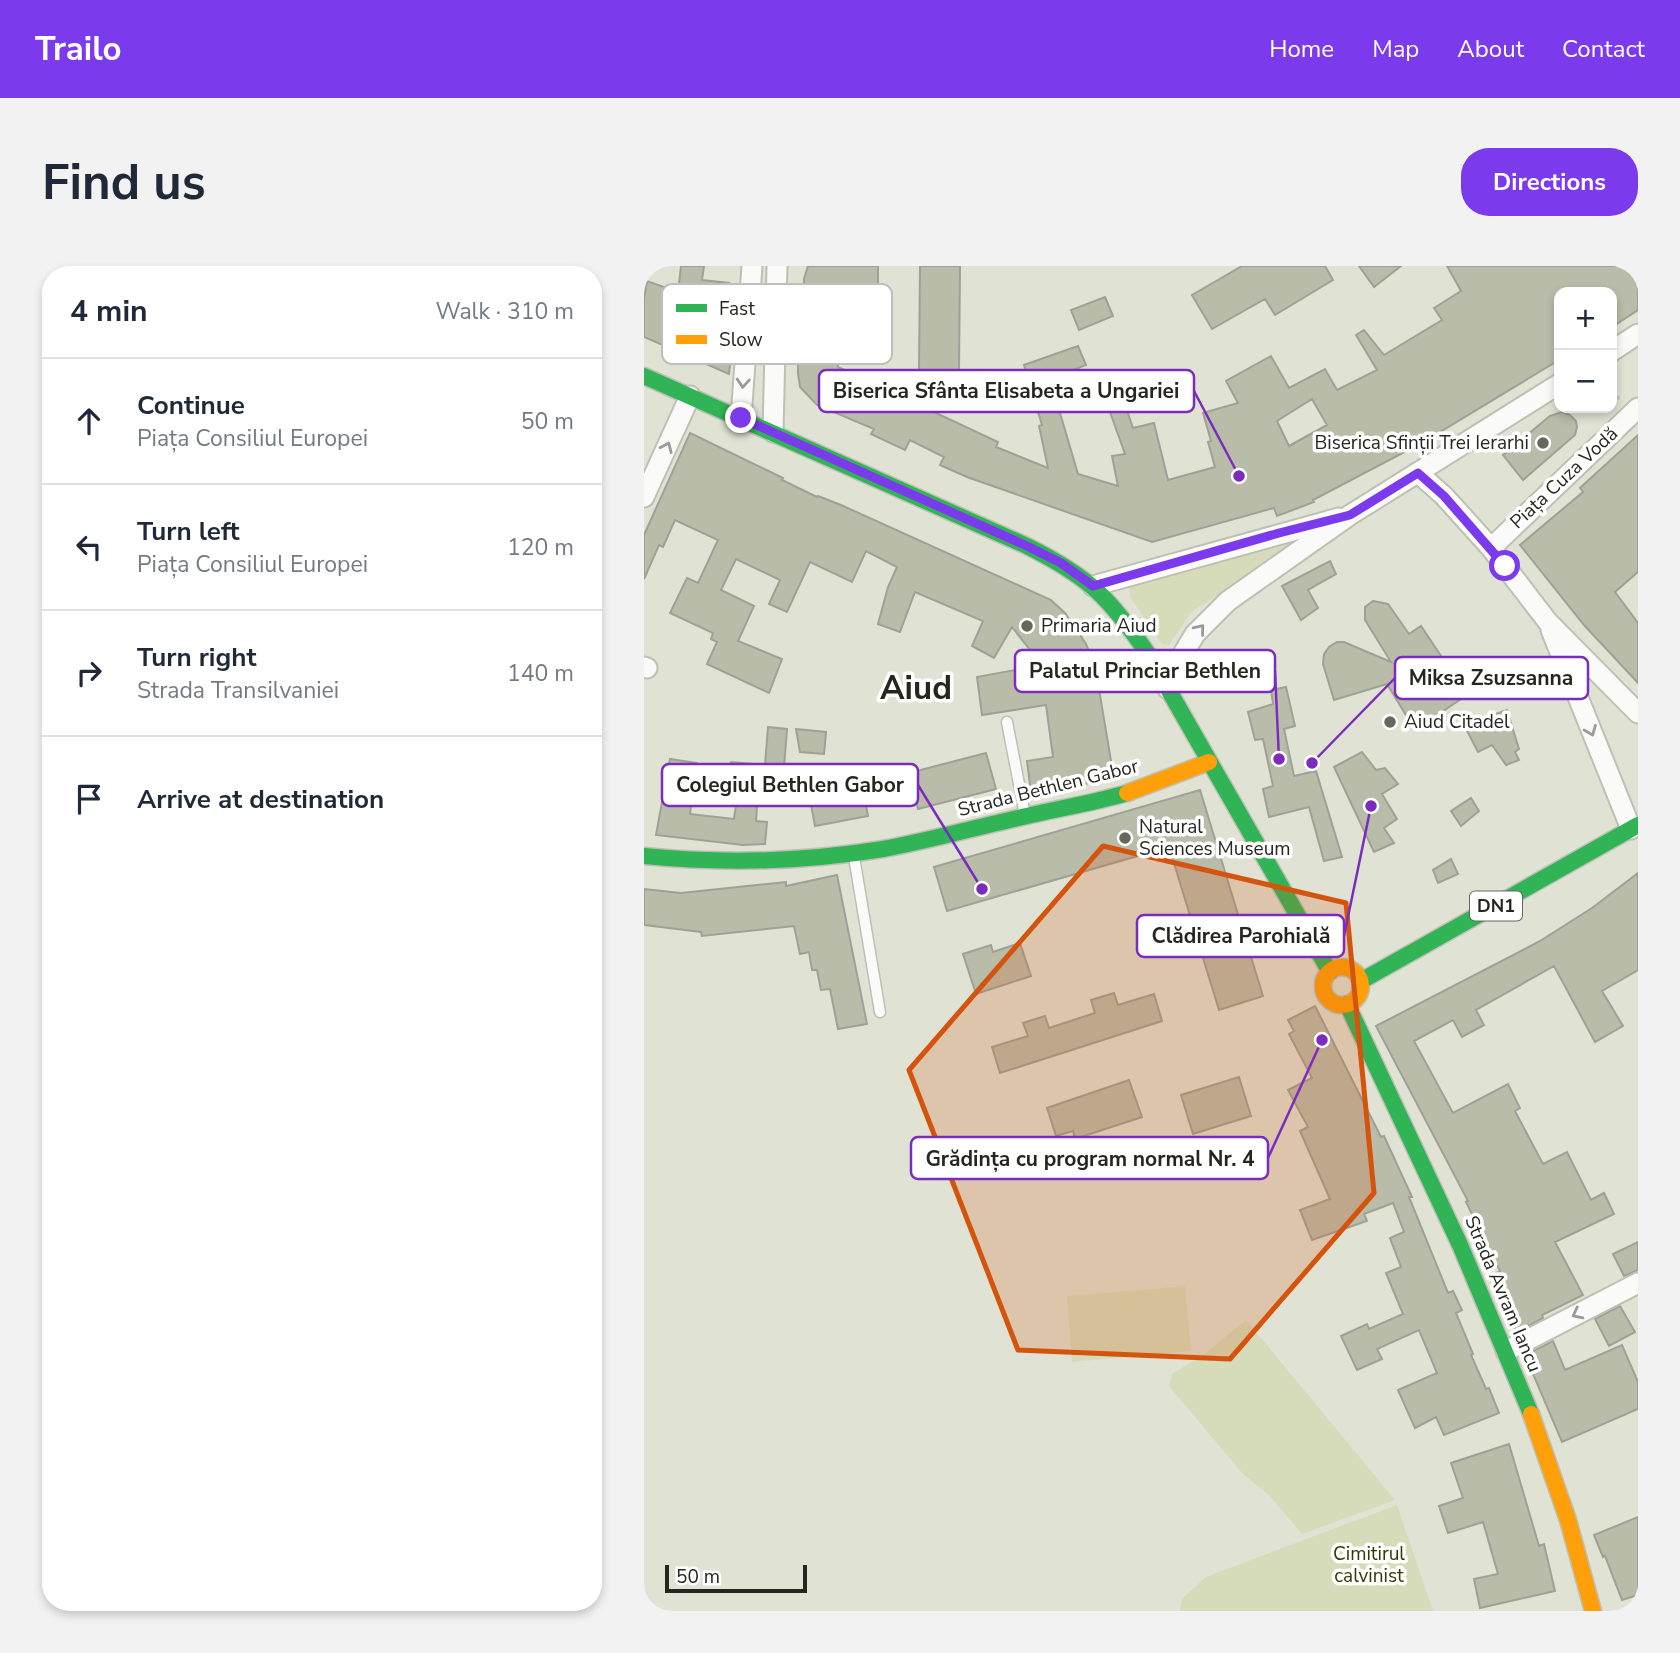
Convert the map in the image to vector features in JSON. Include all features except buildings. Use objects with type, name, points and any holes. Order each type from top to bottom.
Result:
[{"type":"main road","points":[[644,376],[1027,546],[1070,568],[1093,586],[1131,628],[1330,972]]},
{"type":"main road","name":"Strada Bethlen Gabor","points":[[644,856],[690,862],[740,862],[853,853],[916,842],[1095,802],[1185,774],[1209,762]]},
{"type":"main road","name":"DN1","points":[[1361,981],[1635,827]]},
{"type":"main road","points":[[1348,967],[1361,981],[1362,986],[1357,998],[1348,1004],[1335,1003],[1326,995],[1324,983],[1335,968],[1348,967]]},
{"type":"main road","name":"Strada Avram Iancu","points":[[1348,1004],[1506,1351],[1538,1431],[1568,1520],[1593,1611]]},
{"type":"street","points":[[751,284],[752,266]]},
{"type":"street","points":[[777,266],[777,284]]},
{"type":"street","points":[[1614,350],[1638,334]]},
{"type":"street","points":[[741,418],[745,364]]},
{"type":"street","points":[[774,432],[775,364]]},
{"type":"street","points":[[1168,689],[1195,634],[1211,615],[1228,601],[1350,515],[1554,387]]},
{"type":"street","points":[[644,497],[690,396]]},
{"type":"street","name":"Piața Cuza Vodă","points":[[1491,548],[1638,408]]},
{"type":"street","points":[[1418,473],[1444,496],[1491,548],[1548,622],[1638,713]]},
{"type":"street","points":[[1093,586],[1350,515]]},
{"type":"street","points":[[1548,622],[1635,827]]},
{"type":"street","points":[[1506,1351],[1638,1283]]},
{"type":"lane","points":[[1007,722],[1025,816]]},
{"type":"lane","points":[[853,853],[880,1012]]},
{"type":"highlighted area","points":[[1103,846],[1346,903],[1374,1193],[1230,1359],[1018,1350],[909,1070]]},
{"type":"green space","points":[[1290,536],[1295,547],[1191,612],[1169,645],[1162,644],[1130,597],[1133,581]]},
{"type":"green space","points":[[1185,1286],[1191,1351],[1072,1362],[1067,1296]]},
{"type":"green space","points":[[1246,1320],[1395,1500],[1302,1534],[1270,1496],[1243,1474],[1169,1386],[1172,1374],[1203,1355]]},
{"type":"green space","name":"Cimitirul calvinist","points":[[1397,1505],[1433,1611],[1180,1611],[1182,1599],[1206,1577]]},
{"type":"traffic: fast","points":[[644,376],[1027,546],[1067,568],[1096,590],[1121,617],[1148,654],[1330,972]]},
{"type":"traffic: fast","points":[[644,856],[704,860],[823,857],[917,842],[1127,793]]},
{"type":"traffic: fast","points":[[1361,981],[1638,825]]},
{"type":"traffic: fast","points":[[1347,1004],[1460,1245],[1531,1414]]},
{"type":"traffic: slow","points":[[1127,793],[1209,762]]},
{"type":"traffic: slow","points":[[1342,967],[1355,973],[1361,986],[1355,999],[1342,1005],[1329,999],[1323,986],[1329,973],[1342,967]]},
{"type":"traffic: slow","points":[[1531,1414],[1568,1520],[1593,1611]]},
{"type":"place","name":"Biserica Sfinții Trei Ierarhi","points":[[1543,443]]},
{"type":"place","name":"Biserica Sfânta Elisabeta a Ungariei","points":[[1239,476]]},
{"type":"place","name":"Primaria Aiud","points":[[1027,626]]},
{"type":"place","name":"Aiud Citadel","points":[[1390,722]]},
{"type":"place","name":"Palatul Princiar Bethlen","points":[[1279,759]]},
{"type":"place","name":"Miksa Zsuzsanna","points":[[1312,763]]},
{"type":"place","name":"Clădirea Parohială","points":[[1371,806]]},
{"type":"place","name":"Natural Sciences Museum","points":[[1125,838]]},
{"type":"place","name":"Colegiul Bethlen Gabor","points":[[982,889]]},
{"type":"place","name":"Grădința cu program normal Nr. 4","points":[[1322,1040]]},
{"type":"district","name":"Aiud","points":[[916,688]]},
{"type":"route","points":[[741,418],[1027,546],[1061,563],[1093,586],[1350,515],[1418,473],[1444,496],[1505,566]]}]
